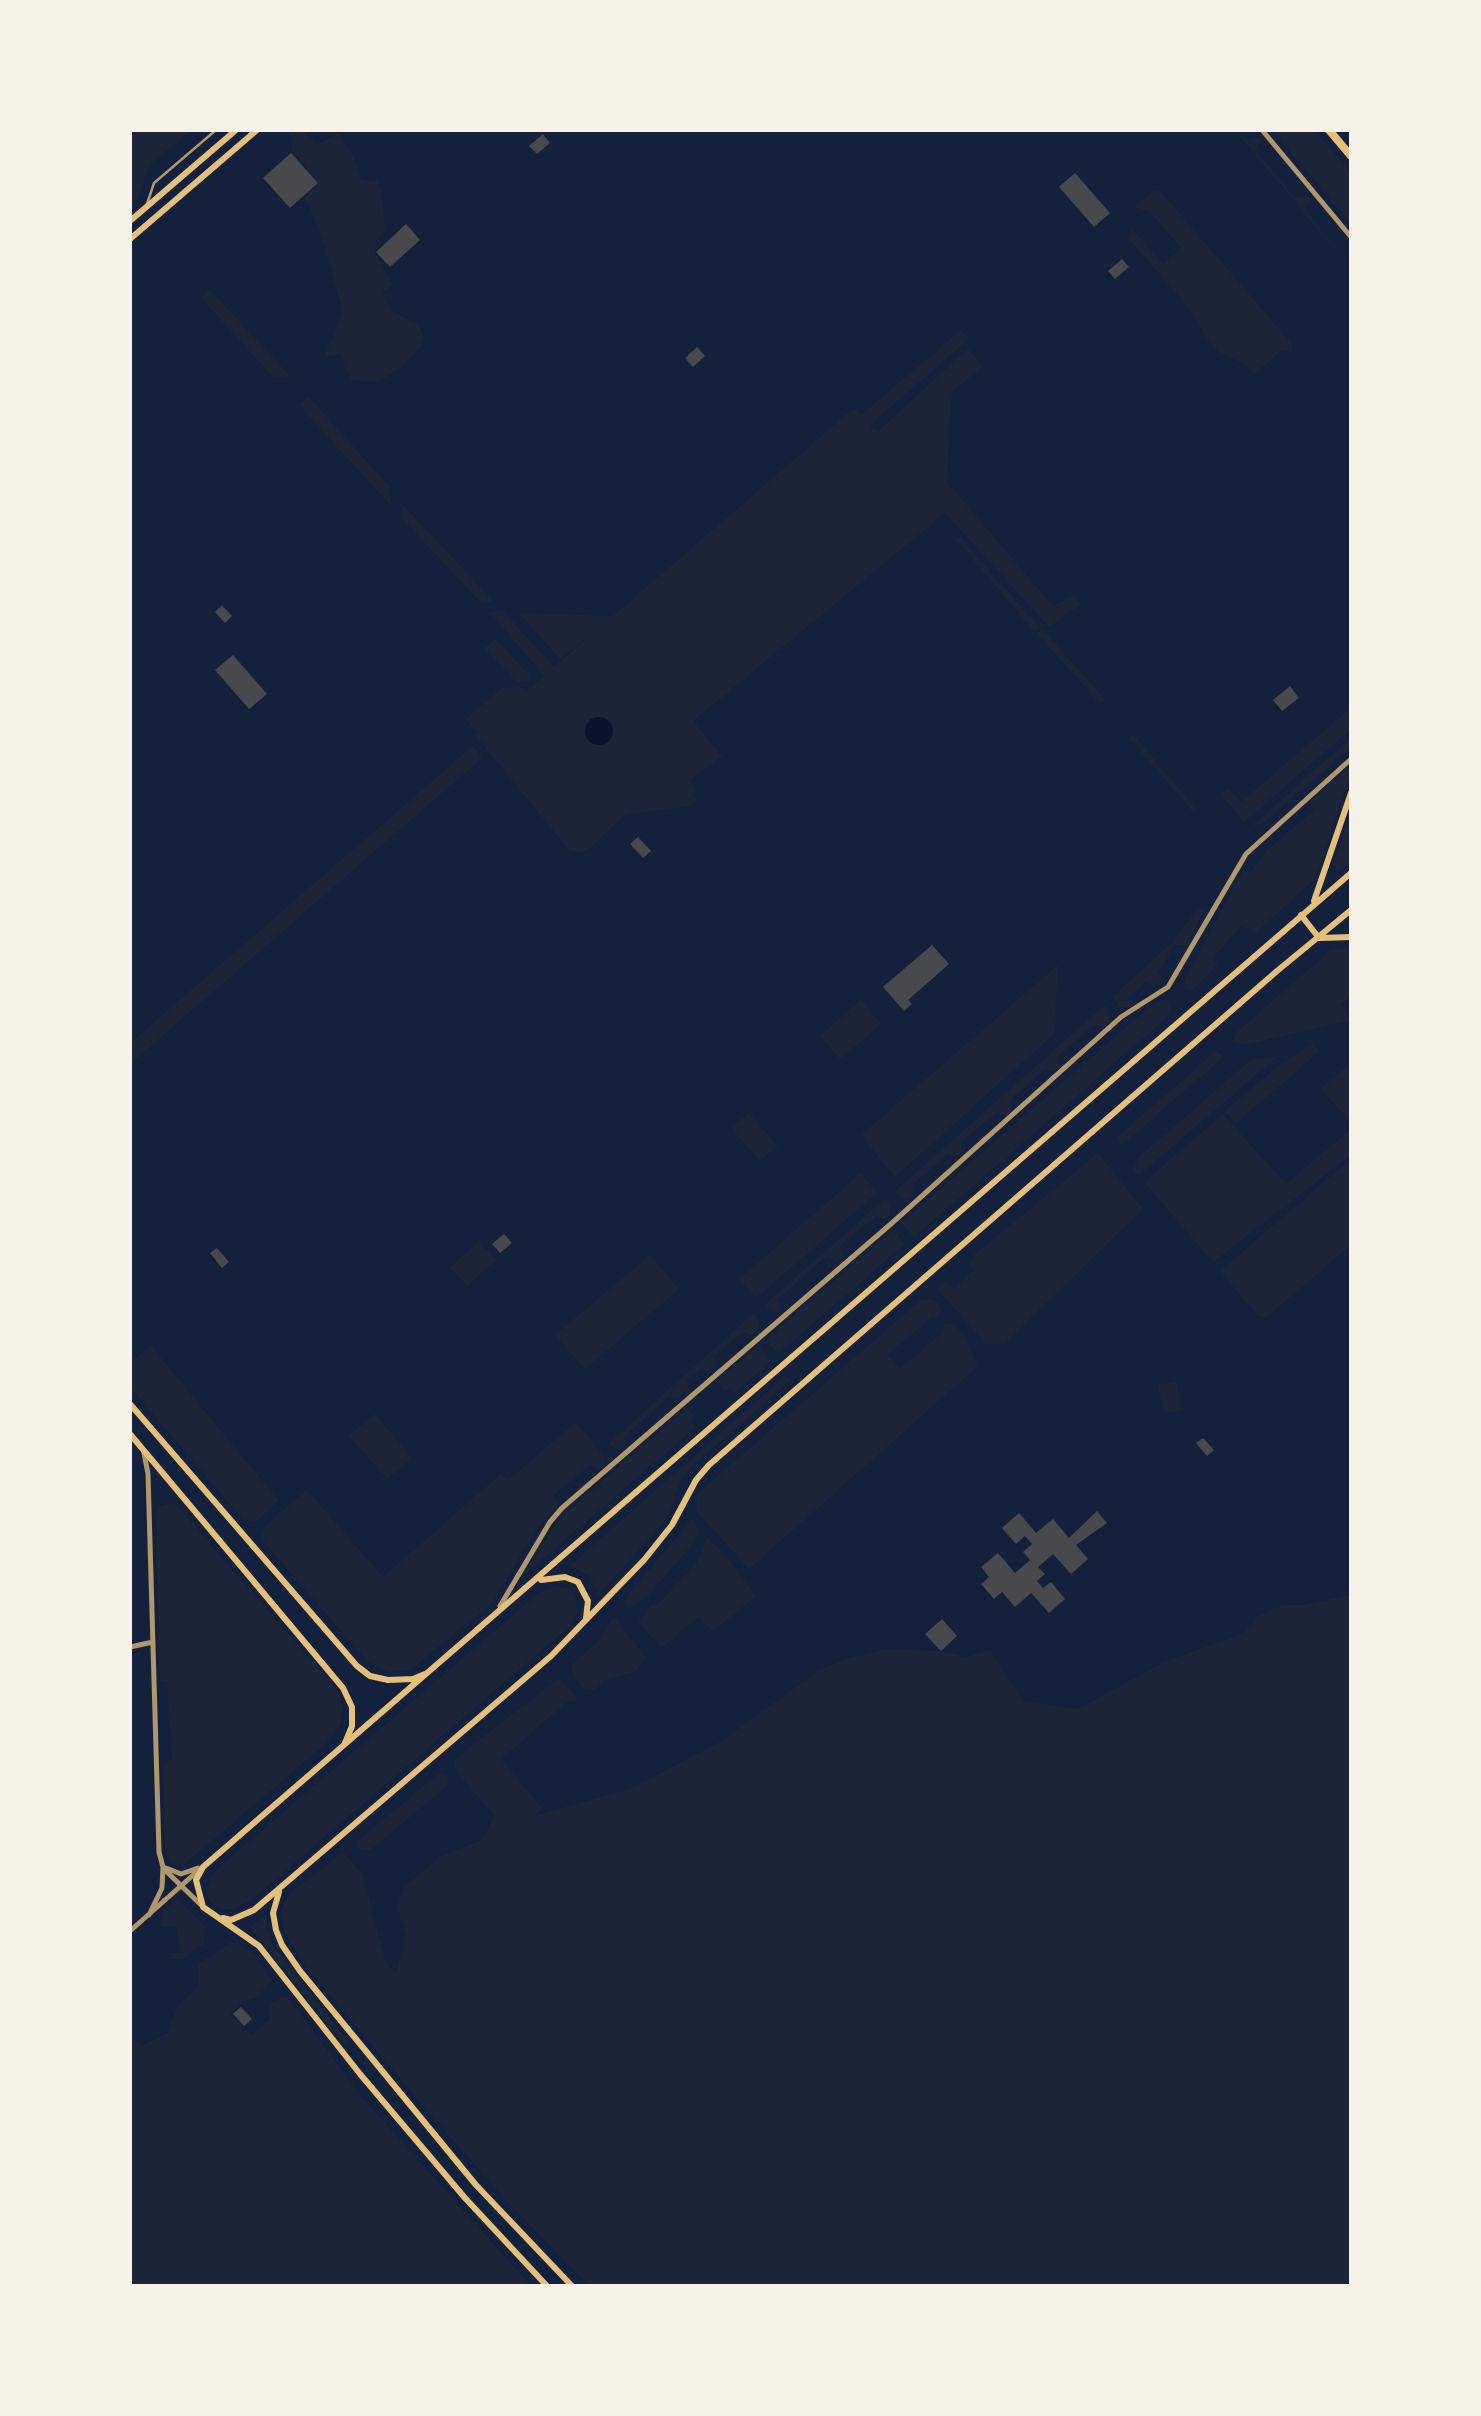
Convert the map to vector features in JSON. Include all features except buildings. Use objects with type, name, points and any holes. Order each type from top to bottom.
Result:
[{"type":"main road","points":[[130,221],[236,130]]},
{"type":"main road","points":[[130,239],[257,130]]},
{"type":"main road","points":[[1329,130],[1351,156]]},
{"type":"main road","points":[[1314,903],[1351,793]]},
{"type":"main road","points":[[547,2286],[383,2102],[260,1946],[204,1906],[196,1880],[203,1867],[1351,873]]},
{"type":"main road","points":[[216,1916],[231,1920],[243,1916],[282,1887],[584,1624],[672,1525],[696,1480],[709,1466],[1351,910]]},
{"type":"main road","points":[[1301,915],[1319,938]]},
{"type":"main road","points":[[1319,938],[1351,937]]},
{"type":"main road","points":[[130,1404],[357,1666],[370,1676],[388,1680],[431,1672]]},
{"type":"main road","points":[[130,1434],[343,1688],[352,1707],[352,1726],[345,1744]]},
{"type":"main road","points":[[536,1582],[552,1576],[578,1582],[588,1602],[584,1624]]},
{"type":"main road","points":[[282,1887],[272,1913],[282,1945],[300,1971],[476,2185],[572,2286]]},
{"type":"street","points":[[1262,130],[1351,237]]},
{"type":"street","points":[[494,1618],[523,1565],[562,1508],[877,1236],[1122,1017],[1168,987],[1246,854],[1351,760]]},
{"type":"street","points":[[144,1450],[148,1474],[160,1852],[164,1867],[162,1888],[150,1915]]},
{"type":"street","points":[[130,1647],[153,1642]]},
{"type":"street","points":[[164,1867],[180,1874],[203,1867]]},
{"type":"street","points":[[164,1867],[180,1887],[204,1906]]},
{"type":"street","points":[[130,1930],[203,1867]]},
{"type":"lane","points":[[146,208],[154,182],[216,130]]},
{"type":"shaded area","points":[[130,130],[192,130],[149,165],[139,197],[130,205]]},
{"type":"shaded area","points":[[290,130],[309,130],[305,134],[316,145],[339,133],[362,180],[378,181],[385,228],[374,252],[393,285],[382,293],[391,310],[418,325],[424,337],[406,363],[379,382],[350,380],[340,354],[324,357],[342,314],[341,304],[305,197],[319,182],[292,150]]},
{"type":"shaded area","points":[[1235,130],[1246,140],[1261,140],[1255,151],[1295,198],[1308,196],[1306,211],[1351,268]]},
{"type":"shaded area","points":[[1272,130],[1314,130],[1351,173],[1351,223]]},
{"type":"shaded area","points":[[1154,190],[1161,192],[1292,344],[1292,353],[1282,350],[1254,374],[1246,365],[1219,352],[1205,336],[1184,302],[1128,238],[1132,229],[1163,264],[1181,248],[1149,211],[1134,207]]},
{"type":"shaded area","points":[[210,290],[290,376],[274,378],[201,298]]},
{"type":"shaded area","points":[[960,331],[970,338],[870,425],[877,432],[968,349],[983,366],[951,393],[947,482],[1053,606],[1074,595],[1081,604],[1049,627],[945,513],[693,721],[722,756],[690,781],[697,790],[692,794],[697,800],[690,806],[626,814],[590,848],[581,853],[570,851],[466,719],[503,687],[527,689],[523,694],[544,676],[490,612],[503,611],[554,667],[596,630],[560,659],[519,613],[613,616],[854,408],[861,415]]},
{"type":"shaded area","points":[[308,396],[389,486],[391,506],[299,405]]},
{"type":"shaded area","points":[[403,505],[494,602],[481,603],[401,517]]},
{"type":"shaded area","points":[[960,537],[1039,627],[1034,631],[957,541]]},
{"type":"shaded area","points":[[1042,629],[1105,699],[1100,704],[1037,633]]},
{"type":"shaded area","points":[[496,639],[530,681],[516,682],[484,648]]},
{"type":"shaded area","points":[[1351,708],[1351,729],[1244,822],[1220,793],[1228,788],[1241,802]]},
{"type":"shaded area","points":[[599,717],[609,721],[613,731],[609,741],[599,745],[589,741],[585,731],[589,721]]},
{"type":"shaded area","points":[[1133,734],[1197,810],[1193,812],[1129,738]]},
{"type":"shaded area","points":[[1351,738],[1351,748],[1262,824],[1252,826]]},
{"type":"shaded area","points":[[473,746],[482,758],[130,1064],[130,1043]]},
{"type":"shaded area","points":[[1349,767],[1351,772],[1314,880],[1255,933],[1241,926],[1213,958],[1218,965],[1193,989],[1185,989],[1185,980],[1242,872],[1251,872],[1267,850],[1314,811],[1310,801]]},
{"type":"shaded area","points":[[1351,811],[1351,863],[1337,873],[1333,864]]},
{"type":"shaded area","points":[[1198,908],[1204,910],[1187,945],[1175,945],[1158,972],[1164,978],[1155,987],[1146,982],[1128,998],[1132,1007],[1120,1007],[1112,997],[1174,941]]},
{"type":"shaded area","points":[[1351,947],[1351,996],[1340,1005],[1351,1020],[1249,1044],[1236,1043],[1233,1039],[1237,1032],[1331,950]]},
{"type":"shaded area","points":[[1058,965],[1054,1034],[895,1177],[861,1135]]},
{"type":"shaded area","points":[[1167,999],[1172,1009],[1164,1020],[914,1237],[901,1223],[1153,1004]]},
{"type":"shaded area","points":[[861,1000],[881,1024],[840,1059],[820,1036]]},
{"type":"shaded area","points":[[1105,1005],[1109,1021],[1102,1029],[1092,1026],[1057,1057],[1060,1067],[1054,1072],[1045,1069],[1009,1101],[1012,1110],[1005,1116],[997,1112],[960,1143],[963,1153],[957,1158],[948,1154],[912,1185],[914,1196],[904,1199],[894,1192]]},
{"type":"shaded area","points":[[1313,1043],[1319,1052],[1236,1123],[1225,1111],[1277,1067]]},
{"type":"shaded area","points":[[1216,1051],[1223,1056],[1220,1060],[1121,1146],[1116,1138]]},
{"type":"shaded area","points":[[1278,1056],[1139,1175],[1133,1169],[1140,1156],[1251,1060]]},
{"type":"shaded area","points":[[1347,1067],[1351,1072],[1351,1122],[1323,1092],[1323,1086]]},
{"type":"shaded area","points":[[749,1113],[778,1146],[760,1161],[731,1128]]},
{"type":"shaded area","points":[[1223,1114],[1286,1184],[1351,1129],[1351,1155],[1213,1262],[1144,1182]]},
{"type":"shaded area","points":[[1098,1153],[1143,1209],[1003,1345],[986,1344],[939,1291],[939,1285],[947,1281],[954,1289],[974,1270],[969,1263],[975,1254]]},
{"type":"shaded area","points":[[1351,1159],[1351,1245],[1267,1317],[1258,1316],[1220,1271]]},
{"type":"shaded area","points":[[861,1173],[877,1193],[756,1298],[739,1279]]},
{"type":"shaded area","points":[[886,1198],[889,1215],[885,1219],[876,1216],[840,1246],[843,1256],[836,1262],[827,1256],[777,1300],[780,1312],[772,1313],[763,1306]]},
{"type":"shaded area","points":[[893,1230],[905,1244],[778,1354],[766,1340]]},
{"type":"shaded area","points":[[479,1241],[496,1260],[467,1286],[450,1267]]},
{"type":"shaded area","points":[[650,1255],[679,1289],[585,1369],[555,1335]]},
{"type":"shaded area","points":[[921,1300],[938,1302],[941,1310],[936,1318],[932,1317],[887,1355],[900,1368],[942,1333],[945,1324],[951,1324],[966,1339],[978,1366],[749,1569],[697,1512],[697,1494]]},
{"type":"shaded area","points":[[755,1312],[758,1330],[751,1335],[743,1332],[713,1357],[716,1366],[709,1372],[701,1368],[687,1380],[689,1390],[678,1399],[670,1396],[624,1437],[625,1445],[620,1450],[609,1443]]},
{"type":"shaded area","points":[[151,1346],[279,1501],[257,1521],[245,1522],[130,1387],[130,1362]]},
{"type":"shaded area","points":[[758,1346],[771,1361],[734,1394],[729,1388],[724,1391],[716,1381]]},
{"type":"shaded area","points":[[786,1375],[790,1381],[690,1468],[682,1478],[666,1520],[598,1595],[590,1576],[570,1566]]},
{"type":"shaded area","points":[[1176,1381],[1182,1410],[1164,1413],[1158,1385]]},
{"type":"shaded area","points":[[687,1408],[695,1417],[691,1421],[696,1427],[523,1576],[560,1518]]},
{"type":"shaded area","points":[[375,1414],[412,1458],[387,1479],[349,1436]]},
{"type":"shaded area","points":[[576,1422],[605,1458],[603,1465],[599,1469],[590,1465],[554,1495],[558,1505],[537,1528],[492,1603],[410,1670],[388,1672],[368,1662],[260,1537],[266,1525],[307,1490],[383,1577],[501,1474],[507,1481]]},
{"type":"shaded area","points":[[171,1503],[337,1690],[343,1708],[340,1726],[323,1746],[181,1867],[167,1857],[165,1843],[163,1765],[172,1759],[167,1682],[160,1682],[156,1518],[158,1507]]},
{"type":"shaded area","points":[[693,1518],[699,1534],[690,1547],[646,1598],[630,1609],[625,1598]]},
{"type":"shaded area","points":[[707,1538],[756,1596],[713,1631],[699,1617],[661,1648],[638,1622],[697,1563]]},
{"type":"shaded area","points":[[567,1588],[575,1596],[577,1612],[572,1624],[250,1901],[233,1909],[214,1905],[208,1897],[208,1886],[224,1863],[540,1592]]},
{"type":"shaded area","points":[[1351,1596],[1351,2286],[589,2286],[430,2114],[302,1962],[285,1934],[281,1911],[289,1894],[343,1852],[363,1875],[386,1964],[396,1973],[406,1935],[397,1907],[404,1887],[441,1856],[482,1840],[495,1816],[457,1773],[456,1758],[558,1679],[572,1691],[575,1702],[568,1701],[501,1759],[542,1808],[534,1816],[630,1789],[720,1742],[821,1669],[849,1658],[887,1649],[938,1651],[966,1657],[990,1650],[1024,1701],[1078,1709],[1164,1662],[1241,1634],[1259,1615],[1283,1605]]},
{"type":"shaded area","points":[[614,1617],[646,1658],[635,1672],[604,1680],[594,1690],[584,1689],[571,1665],[596,1643]]},
{"type":"shaded area","points":[[441,1772],[448,1778],[447,1786],[369,1851],[358,1849],[357,1841]]},
{"type":"shaded area","points":[[178,1899],[206,1928],[203,1945],[182,1959],[173,1959],[168,1954],[179,1952],[177,1926],[160,1927],[163,1910]]},
{"type":"shaded area","points":[[266,1915],[273,1946],[349,2042],[345,2046],[250,1927]]},
{"type":"shaded area","points":[[231,1942],[255,1955],[272,1981],[256,1998],[243,2001],[230,2015],[251,2034],[270,2019],[269,2005],[288,1997],[359,2094],[531,2286],[130,2286],[130,2034],[141,2046],[168,2033],[177,2007],[198,1987],[198,1964]]}]
